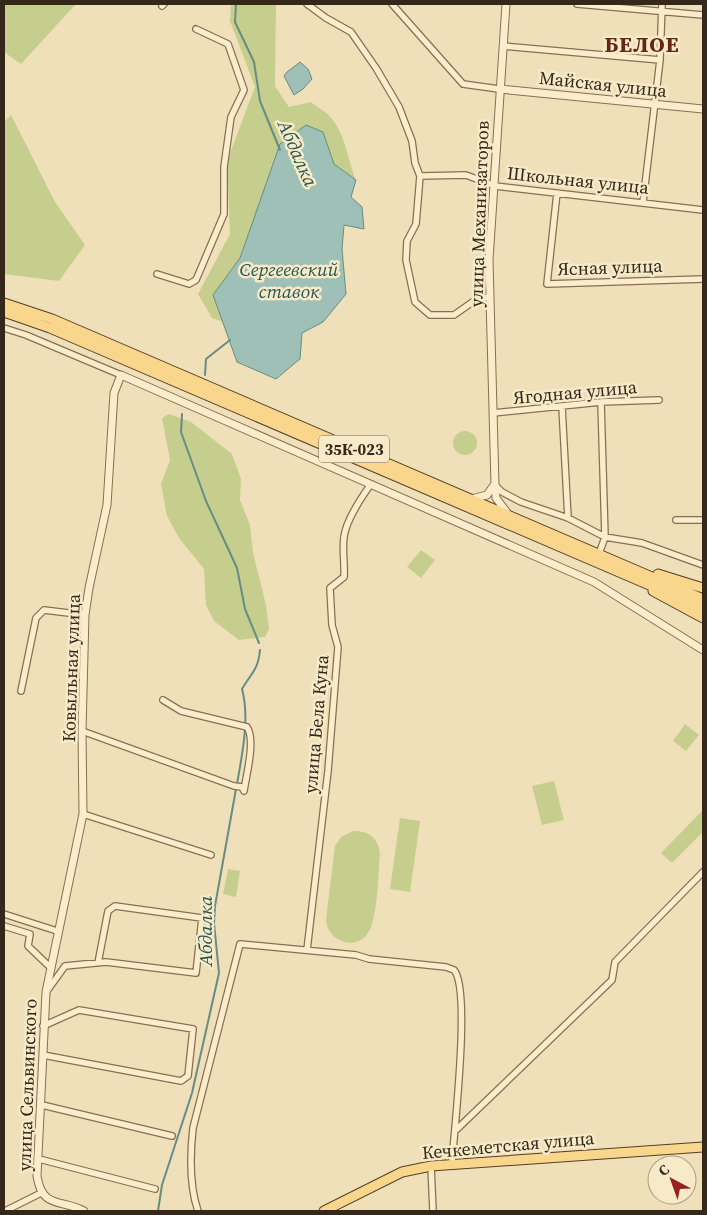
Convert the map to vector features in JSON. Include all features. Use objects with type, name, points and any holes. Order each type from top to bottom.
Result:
[{"type":"main road","name":"35К-023","points":[[4,303],[52,319],[703,599]]},
{"type":"main road","name":"35К-023","points":[[4,312],[50,328],[703,608]]},
{"type":"main road","points":[[632,568],[703,588]]},
{"type":"main road","points":[[618,570],[703,618]]},
{"type":"main road","name":"Кечкеметская улица","points":[[324,1211],[402,1172],[431,1166],[452,1163],[703,1147]]},
{"type":"street","points":[[308,4],[326,18],[351,32],[376,68],[399,108],[412,141],[415,163],[420,176],[416,224],[407,241],[406,255],[415,302],[430,315],[454,315],[474,301],[488,297]]},
{"type":"street","points":[[392,4],[464,84],[499,89]]},
{"type":"street","name":"улица Механизаторов","points":[[506,4],[499,89],[488,297],[495,485],[499,503],[510,516]]},
{"type":"street","points":[[577,4],[661,13],[703,15]]},
{"type":"street","points":[[643,202],[660,60],[662,4]]},
{"type":"street","points":[[157,274],[189,284],[193,284],[196,280],[224,214],[224,167],[231,117],[244,90],[228,44],[196,29]]},
{"type":"street","points":[[503,46],[660,60]]},
{"type":"street","name":"Майская улица","points":[[499,89],[703,109]]},
{"type":"street","name":"Школьная улица","points":[[420,176],[466,176],[495,186],[703,210]]},
{"type":"street","name":"Ясная улица","points":[[557,194],[548,284],[703,279]]},
{"type":"street","points":[[4,328],[33,338],[121,375],[594,582],[703,650]]},
{"type":"street","name":"Ковыльная улица","points":[[51,964],[83,814],[82,731],[86,615],[89,588],[107,505],[114,393],[121,375]]},
{"type":"street","name":"Ягодная улица","points":[[493,413],[601,402],[659,400]]},
{"type":"street","points":[[599,554],[605,537],[601,402]]},
{"type":"street","points":[[562,407],[568,518]]},
{"type":"street","name":"улица Бела Куна","points":[[307,950],[328,771],[338,647],[332,625],[330,588],[344,577],[346,562],[344,538],[358,504],[371,484]]},
{"type":"street","points":[[470,499],[487,495],[495,485],[502,492],[521,502],[568,518],[605,537],[642,543],[703,565]]},
{"type":"street","points":[[676,520],[703,520]]},
{"type":"street","points":[[20,691],[36,618],[44,610],[52,609],[86,615]]},
{"type":"street","points":[[82,731],[237,786],[244,791],[250,752],[249,731],[244,726],[181,711],[163,700]]},
{"type":"street","points":[[83,814],[211,855]]},
{"type":"street","points":[[455,1131],[612,980],[615,962],[703,872]]},
{"type":"street","points":[[46,992],[65,966],[98,963],[106,962],[196,973],[202,918],[115,906],[108,911],[98,963]]},
{"type":"street","points":[[4,914],[57,932]]},
{"type":"street","points":[[4,926],[30,934],[28,946],[51,964]]},
{"type":"street","points":[[198,1211],[194,1201],[190,1153],[193,1128],[240,944],[450,967],[457,974],[461,1020],[452,1163]]},
{"type":"street","name":"улица Сельвинского","points":[[51,964],[43,1026],[42,1105],[38,1176],[41,1193],[52,1201],[84,1211]]},
{"type":"street","points":[[43,1026],[79,1010],[193,1028],[188,1076],[180,1081],[43,1055]]},
{"type":"street","points":[[42,1105],[172,1136]]},
{"type":"street","points":[[38,1158],[155,1189]]},
{"type":"street","points":[[431,1166],[433,1211]]},
{"type":"street","points":[[5,1211],[41,1193]]},
{"type":"green space","points":[[4,4],[76,4],[21,64],[4,52]]},
{"type":"green space","points":[[231,4],[276,4],[275,86],[289,107],[311,102],[330,116],[341,133],[356,180],[334,164],[323,132],[258,210],[240,258],[213,295],[224,322],[212,318],[198,294],[230,234],[227,161],[255,87],[230,21]]},
{"type":"green space","points":[[11,115],[55,202],[85,245],[59,281],[4,274],[4,122]]},
{"type":"green space","points":[[169,414],[191,422],[232,454],[241,479],[240,500],[250,525],[253,553],[266,605],[269,629],[265,637],[239,640],[214,621],[206,605],[204,569],[179,538],[167,516],[161,484],[170,460],[162,418]]},
{"type":"green space","points":[[465,431],[470,432],[476,438],[476,448],[470,454],[465,455],[460,454],[454,448],[453,443],[454,438],[460,432]]},
{"type":"green space","points":[[421,550],[435,560],[421,578],[407,567]]},
{"type":"green space","points":[[685,724],[699,735],[686,751],[673,741]]},
{"type":"green space","points":[[554,781],[564,820],[542,825],[532,786]]},
{"type":"green space","points":[[702,811],[702,833],[672,863],[661,853]]},
{"type":"green space","points":[[400,818],[420,821],[410,892],[390,889]]},
{"type":"green space","points":[[353,831],[364,832],[372,836],[378,844],[380,854],[376,901],[371,927],[367,935],[360,940],[346,942],[332,934],[326,919],[335,846],[341,837]]},
{"type":"green space","points":[[228,869],[240,871],[236,897],[223,894]]},
{"type":"water","points":[[300,62],[308,69],[312,79],[294,95],[284,76]]},
{"type":"water","name":"Сергеевский ставок","points":[[306,125],[323,132],[334,164],[356,180],[351,197],[362,207],[364,229],[344,225],[342,249],[346,294],[323,322],[302,333],[300,359],[276,379],[237,362],[213,295],[240,258],[280,144]]},
{"type":"waterway","name":"Абдалка","points":[[236,4],[235,22],[254,62],[260,101],[280,150]]},
{"type":"waterway","name":"Абдалка","points":[[205,375],[206,359],[230,340]]},
{"type":"waterway","name":"Абдалка","points":[[182,414],[181,432],[206,501],[237,568],[245,609],[259,643]]},
{"type":"waterway","name":"Абдалка","points":[[237,784],[245,724],[242,689],[256,667],[260,650]]},
{"type":"waterway","name":"Абдалка","points":[[158,1211],[162,1185],[192,1093],[219,973],[214,923],[215,906],[236,789]]},
{"type":"district","name":"БЕЛОЕ","points":[[642,44]]}]
